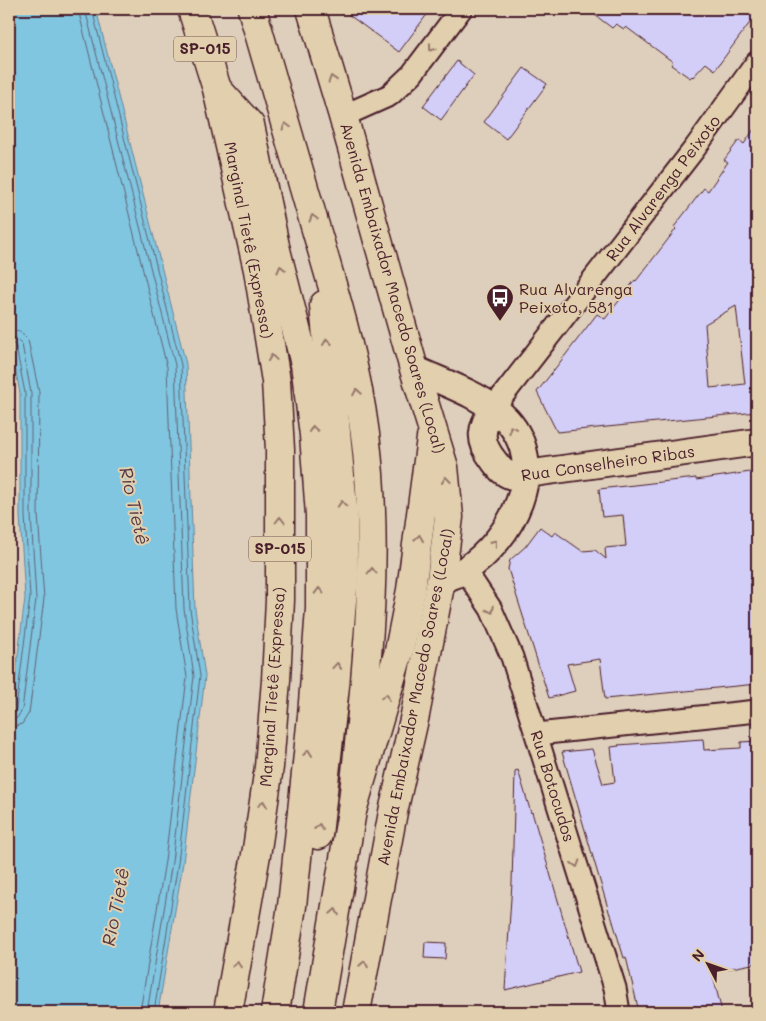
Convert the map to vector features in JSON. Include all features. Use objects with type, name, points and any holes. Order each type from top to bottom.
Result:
[{"type":"highway","name":"Marginal Tietê (Expressa)","points":[[192,9],[217,89],[258,270],[276,381],[280,450],[280,600],[269,766],[257,849],[228,1012]]},
{"type":"highway","points":[[252,9],[348,344],[365,433],[372,524],[370,630],[352,811],[318,1012]]},
{"type":"highway","name":"Avenida Embaixador Macedo Soares (Local)","points":[[311,9],[444,467],[453,575],[414,715],[391,821],[356,1012]]},
{"type":"highway","points":[[217,89],[250,125],[275,246],[305,364],[314,435],[320,515],[318,640],[312,716],[292,906],[276,1012]]},
{"type":"highway","points":[[292,906],[315,858],[335,686],[344,576],[343,507],[325,323],[322,252]]},
{"type":"highway","points":[[352,811],[399,651],[414,573],[432,429]]},
{"type":"street","points":[[343,116],[390,95],[412,74],[461,9]]},
{"type":"street","name":"Rua Alvarenga Peixoto","points":[[494,407],[694,148],[757,62]]},
{"type":"street","points":[[414,369],[494,407]]},
{"type":"street","name":"Rua Conselheiro Ribas","points":[[494,407],[485,420],[483,443],[488,454],[502,473],[512,476],[757,442]]},
{"type":"street","points":[[453,575],[489,550],[507,527],[518,507],[526,474]]},
{"type":"street","name":"Rua Botocudos","points":[[453,575],[481,592],[512,657],[614,988],[619,1012]]},
{"type":"street","points":[[537,734],[757,711]]},
{"type":"water","name":"Rio Tietê","points":[[9,9],[96,9],[186,364],[195,609],[205,676],[183,863],[158,1012],[9,1012],[9,728],[25,598],[20,516],[20,393],[9,336]]},
{"type":"building","points":[[341,9],[431,9],[399,52]]},
{"type":"building","points":[[587,9],[757,9],[757,13],[715,70],[706,63],[690,78],[671,65],[673,62],[626,27],[624,29],[616,24],[612,28]]},
{"type":"building","points":[[457,61],[474,75],[441,120],[423,106]]},
{"type":"building","points":[[524,68],[547,84],[506,139],[484,122]]},
{"type":"building","points":[[757,125],[757,412],[557,432],[537,392],[597,314],[605,319],[636,281],[676,229],[674,227],[704,188],[708,191],[728,162],[724,160],[739,140],[744,144]],"holes":[[[736,306],[745,384],[710,388],[705,324]]]},
{"type":"building","points":[[757,471],[757,684],[605,699],[600,659],[567,664],[575,691],[549,698],[508,569],[510,560],[525,547],[540,527],[552,536],[555,532],[582,551],[595,550],[606,559],[605,548],[626,546],[623,515],[602,517],[599,489],[696,478],[696,480]]},
{"type":"building","points":[[703,739],[704,750],[741,748],[741,742],[757,741],[757,963],[712,972],[722,1012],[639,1012],[626,957],[624,958],[610,915],[562,752],[592,749],[603,784],[615,782],[611,747]]},
{"type":"building","points":[[518,770],[579,972],[505,990],[512,883],[515,771]]},
{"type":"building","points":[[425,942],[446,943],[445,959],[424,958]]},
{"type":"place","name":"Rua Alvarenga Peixoto, 581","points":[[500,322]]}]
